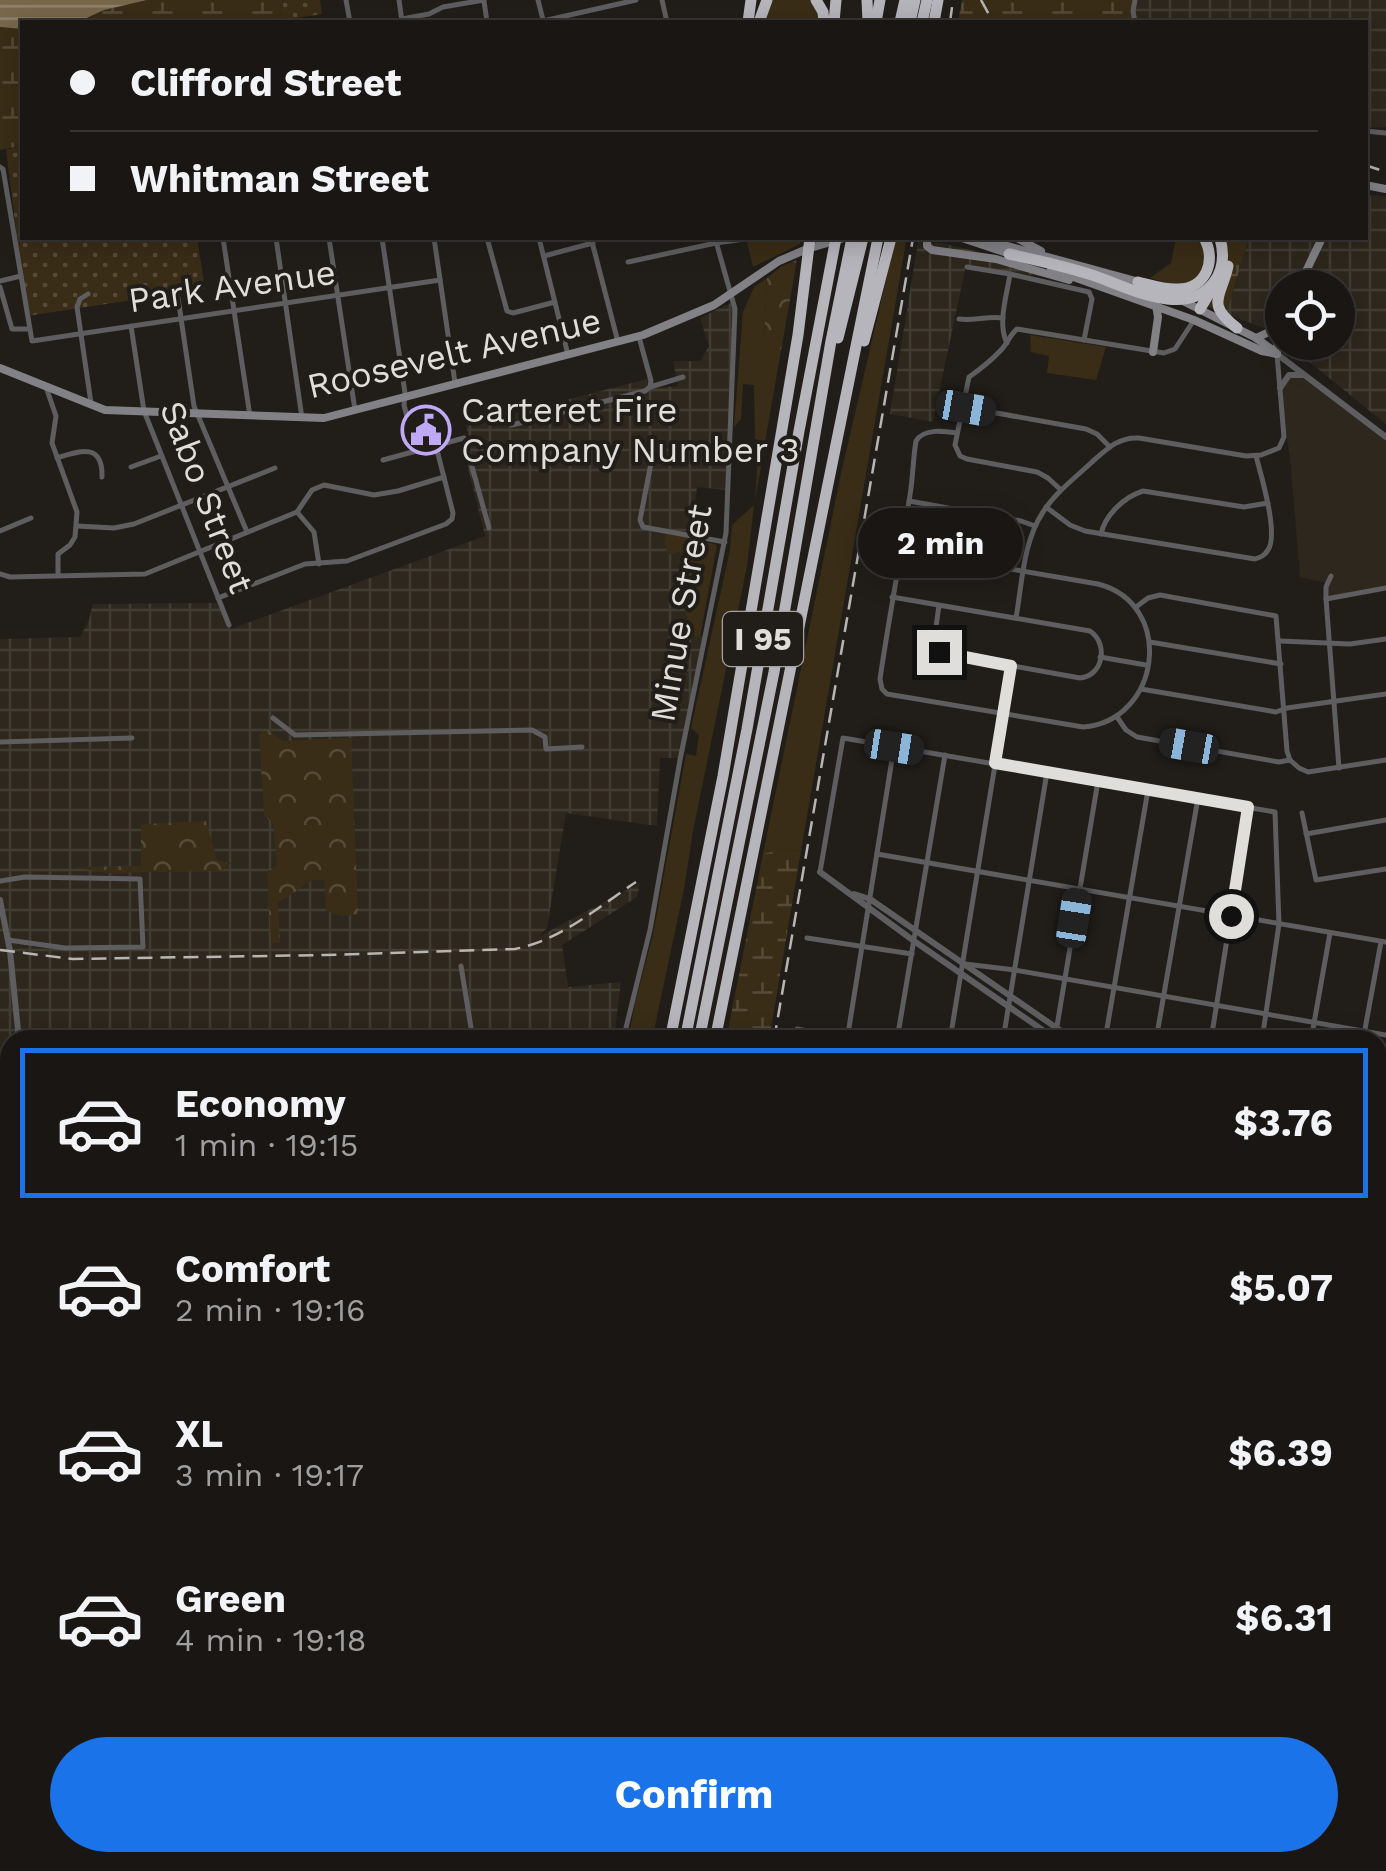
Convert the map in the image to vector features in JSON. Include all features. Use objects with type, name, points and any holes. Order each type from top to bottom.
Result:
[{"type":"highway","name":"I 95","points":[[672,1030],[723,776],[798,335],[810,240]]},
{"type":"highway","name":"I 95","points":[[687,1030],[744,747],[836,240]]},
{"type":"highway","name":"I 95","points":[[701,1030],[774,672],[848,240]]},
{"type":"highway","points":[[824,385],[863,240]]},
{"type":"highway","name":"I 95","points":[[717,1030],[878,240]]},
{"type":"highway","points":[[851,378],[891,240]]},
{"type":"highway","points":[[1140,287],[1178,290],[1197,284],[1210,260],[1207,240]]},
{"type":"highway","points":[[1197,315],[1212,292],[1216,275],[1216,252],[1207,240]]},
{"type":"highway","points":[[1009,254],[1140,287],[1172,300],[1188,299],[1203,293],[1216,280],[1222,267],[1223,240]]},
{"type":"highway","points":[[1224,240],[1229,259],[1218,307],[1222,316],[1237,328]]},
{"type":"main road","name":"Roosevelt Avenue","points":[[0,368],[106,410],[324,418],[639,337],[706,309],[794,254],[841,240]]},
{"type":"main road","points":[[927,240],[932,250],[996,259],[1112,290]]},
{"type":"main road","points":[[968,240],[1156,306],[1237,328],[1265,345]]},
{"type":"main road","points":[[986,240],[1054,257],[1140,287],[1265,352]]},
{"type":"main road","points":[[1021,240],[1054,257]]},
{"type":"main road","points":[[1307,270],[1321,240]]},
{"type":"main road","points":[[1153,352],[1156,306]]},
{"type":"main road","points":[[1256,338],[1265,334]]},
{"type":"street","points":[[406,20],[443,7],[484,0]]},
{"type":"street","points":[[552,20],[636,0]]},
{"type":"street","points":[[0,166],[12,221],[21,276],[28,329],[12,329],[0,284],[21,276]]},
{"type":"street","points":[[0,222],[12,221]]},
{"type":"street","points":[[223,240],[250,416]]},
{"type":"street","points":[[276,240],[302,418]]},
{"type":"street","points":[[329,240],[355,410]]},
{"type":"street","points":[[382,240],[404,405],[416,451]]},
{"type":"street","points":[[434,240],[456,384]]},
{"type":"street","points":[[488,240],[507,311],[513,313],[556,302]]},
{"type":"street","points":[[540,240],[568,355]]},
{"type":"street","points":[[544,256],[592,240],[618,342]]},
{"type":"street","points":[[628,262],[715,240]]},
{"type":"street","name":"Minue Street","points":[[625,1030],[650,930],[725,542],[735,317],[715,240]]},
{"type":"street","points":[[967,267],[1088,292],[1092,299],[1084,340]]},
{"type":"street","points":[[1006,343],[1002,332],[1010,274]]},
{"type":"street","name":"Park Avenue","points":[[28,329],[30,340],[440,280]]},
{"type":"street","points":[[88,294],[78,302],[91,406]]},
{"type":"street","points":[[178,298],[194,406],[247,532]]},
{"type":"street","points":[[1061,490],[1037,472],[964,458],[956,447],[967,380],[987,365],[1017,329],[1166,352],[1175,349],[1197,315]]},
{"type":"street","points":[[959,319],[1003,318]]},
{"type":"street","name":"Sabo Street","points":[[130,326],[144,411],[229,626]]},
{"type":"street","points":[[639,337],[650,386]]},
{"type":"street","points":[[1016,618],[1035,526],[1061,490],[1110,447],[1125,438],[1139,438],[1256,456],[1278,449],[1284,442],[1278,360]]},
{"type":"street","points":[[1286,360],[1386,438]]},
{"type":"street","points":[[1280,388],[1294,374],[1314,380]]},
{"type":"street","points":[[512,425],[683,378]]},
{"type":"street","points":[[48,387],[56,416],[52,444],[75,506],[77,526],[72,542],[58,554],[58,574]]},
{"type":"street","points":[[962,407],[1086,429],[1110,447]]},
{"type":"street","points":[[900,550],[1108,587],[1122,595],[1146,625],[1149,642],[1141,689],[1117,717],[1083,727],[886,693],[880,679],[911,470],[918,437],[934,432],[957,433]]},
{"type":"street","points":[[383,460],[464,438],[489,528]]},
{"type":"street","points":[[218,598],[305,564],[347,561],[446,524],[453,513],[436,446]]},
{"type":"street","points":[[57,458],[81,450],[91,452],[100,460],[102,477]]},
{"type":"street","points":[[132,467],[161,456]]},
{"type":"street","points":[[1046,507],[1075,527],[1101,534],[1255,560],[1271,544],[1268,503],[1256,456]]},
{"type":"street","points":[[652,458],[642,525],[725,542]]},
{"type":"street","points":[[77,526],[114,528],[134,524],[275,468]]},
{"type":"street","points":[[0,574],[145,574],[297,512],[312,490],[324,486],[374,495],[444,477]]},
{"type":"street","points":[[1101,534],[1106,519],[1130,496],[1143,491],[1240,507],[1268,503]]},
{"type":"street","points":[[909,501],[1021,520],[1035,526]]},
{"type":"street","points":[[297,512],[314,532],[319,564]]},
{"type":"street","points":[[0,531],[31,518]]},
{"type":"street","points":[[1331,576],[1326,599],[1339,768]]},
{"type":"street","points":[[1326,599],[1386,588]]},
{"type":"street","points":[[1136,608],[1148,598],[1160,595],[1273,614],[1277,617],[1290,760],[1308,772],[1386,760]]},
{"type":"street","points":[[892,597],[1093,632],[1101,642],[1095,673],[1084,678],[939,652],[934,642],[939,606]]},
{"type":"street","points":[[1279,640],[1354,644],[1386,639]]},
{"type":"street","points":[[1149,642],[1281,664]]},
{"type":"street","points":[[1100,657],[1147,665]]},
{"type":"street","points":[[952,1030],[1011,666]]},
{"type":"street","points":[[1141,689],[1273,712],[1386,694]]},
{"type":"street","points":[[1117,717],[1137,737],[1279,762],[1290,760]]},
{"type":"street","points":[[273,718],[295,735],[532,730],[545,737],[546,749],[582,747]]},
{"type":"street","points":[[0,742],[132,738]]},
{"type":"street","points":[[1045,1030],[915,932],[820,872],[843,738],[1275,812],[1280,924],[1264,1030]]},
{"type":"street","points":[[850,1030],[894,747]]},
{"type":"street","points":[[900,1030],[945,755]]},
{"type":"street","points":[[1005,1030],[1047,772]]},
{"type":"street","points":[[1056,1028],[1098,781]]},
{"type":"street","points":[[1107,1030],[1148,790]]},
{"type":"street","points":[[1158,1030],[1198,798]]},
{"type":"street","points":[[1212,1030],[1248,807]]},
{"type":"street","points":[[1302,813],[1316,880],[1386,869]]},
{"type":"street","points":[[1306,834],[1386,820]]},
{"type":"street","points":[[877,854],[1383,942],[1365,1030]]},
{"type":"street","points":[[0,881],[24,877],[140,879],[143,946],[80,948],[8,940]]},
{"type":"street","points":[[0,900],[18,1030]]},
{"type":"street","points":[[869,904],[914,941],[963,968],[1014,970],[1355,1030]]},
{"type":"street","points":[[1313,1030],[1330,933]]},
{"type":"street","points":[[808,938],[912,954]]},
{"type":"street","points":[[461,966],[471,1030]]},
{"type":"street","points":[[1009,1001],[1059,1030]]},
{"type":"street","points":[[797,1029],[802,1030]]},
{"type":"shaded area","points":[[0,0],[147,0],[104,10],[82,20],[20,20],[20,29],[0,27]]},
{"type":"shaded area","points":[[1132,0],[1386,0],[1386,127],[1368,128],[1368,20],[1132,20]]},
{"type":"shaded area","points":[[1368,196],[1386,197],[1386,424],[1307,360],[1355,360],[1355,270],[1265,270],[1265,328],[1226,314],[1248,240],[1368,240]]},
{"type":"shaded area","points":[[918,242],[985,253],[1052,276],[966,265],[933,422],[890,414]]},
{"type":"shaded area","points":[[735,301],[727,490],[697,487],[691,537],[683,550],[693,584],[692,635],[706,637],[683,758],[660,758],[657,826],[566,813],[547,928],[538,937],[640,883],[637,897],[562,945],[568,987],[621,982],[615,1030],[0,1030],[0,639],[80,637],[93,604],[220,603],[231,629],[485,536],[461,440],[469,437],[466,426],[651,378],[654,388],[678,386],[673,361],[700,361],[709,346],[700,318]]},
{"type":"shaded area","points":[[1299,374],[1386,438],[1386,588],[1326,599],[1327,583],[1300,577],[1280,388],[1284,380]]},
{"type":"green space","points":[[147,0],[284,0],[279,20],[82,20],[104,10]]},
{"type":"green space","points":[[284,0],[320,0],[322,14],[279,20]]},
{"type":"green space","points":[[773,0],[810,0],[820,20],[764,20]]},
{"type":"green space","points":[[962,0],[1132,0],[1132,20],[958,20]]},
{"type":"green space","points":[[0,27],[20,29],[20,146],[0,150]]},
{"type":"green space","points":[[20,146],[20,240],[197,240],[205,289],[27,316],[6,150]]},
{"type":"green space","points":[[801,240],[800,244],[753,267],[747,242]]},
{"type":"green space","points":[[1176,240],[1197,240],[1206,250],[1205,267],[1193,282],[1175,285],[1150,278],[1171,263]]},
{"type":"green space","points":[[1214,240],[1248,240],[1226,314],[1208,306],[1220,255]]},
{"type":"green space","points":[[895,242],[906,242],[801,851],[783,849],[763,854],[842,469]]},
{"type":"green space","points":[[797,260],[781,350],[764,338],[767,278]]},
{"type":"green space","points":[[767,278],[764,337],[781,350],[755,501],[759,440],[755,439],[754,385],[743,384],[741,419],[734,427],[743,312],[754,287]]},
{"type":"green space","points":[[1030,335],[1106,347],[1096,380],[1047,373],[1049,356],[1031,352]]},
{"type":"green space","points":[[754,505],[747,566],[654,1030],[630,1030],[653,935],[686,754],[696,756],[699,735],[691,728],[732,525]]},
{"type":"green space","points":[[667,532],[717,545],[700,637],[692,635],[683,604],[693,584],[683,551],[668,555],[664,541]]},
{"type":"green space","points":[[267,730],[283,741],[351,738],[358,914],[342,916],[326,911],[324,880],[313,880],[278,903],[280,943],[271,943],[267,871],[277,865],[273,824],[264,815],[259,735]]},
{"type":"green space","points":[[206,821],[217,860],[231,863],[221,871],[108,873],[71,867],[141,866],[141,824]]},
{"type":"green space","points":[[783,849],[801,851],[771,1030],[728,1030],[763,854]]},
{"type":"railway","points":[[950,20],[953,0]]},
{"type":"railway","points":[[981,0],[992,20]]},
{"type":"railway","points":[[1368,166],[1386,172]]},
{"type":"railway","points":[[776,1030],[913,240]]},
{"type":"railway","points":[[0,950],[73,959],[515,949],[563,930],[636,882]]},
{"type":"place","name":"Carteret Fire Company Number 3","points":[[426,430]]},
{"type":"route","points":[[939,652],[1011,666],[995,763],[1248,807],[1231,916]]}]
